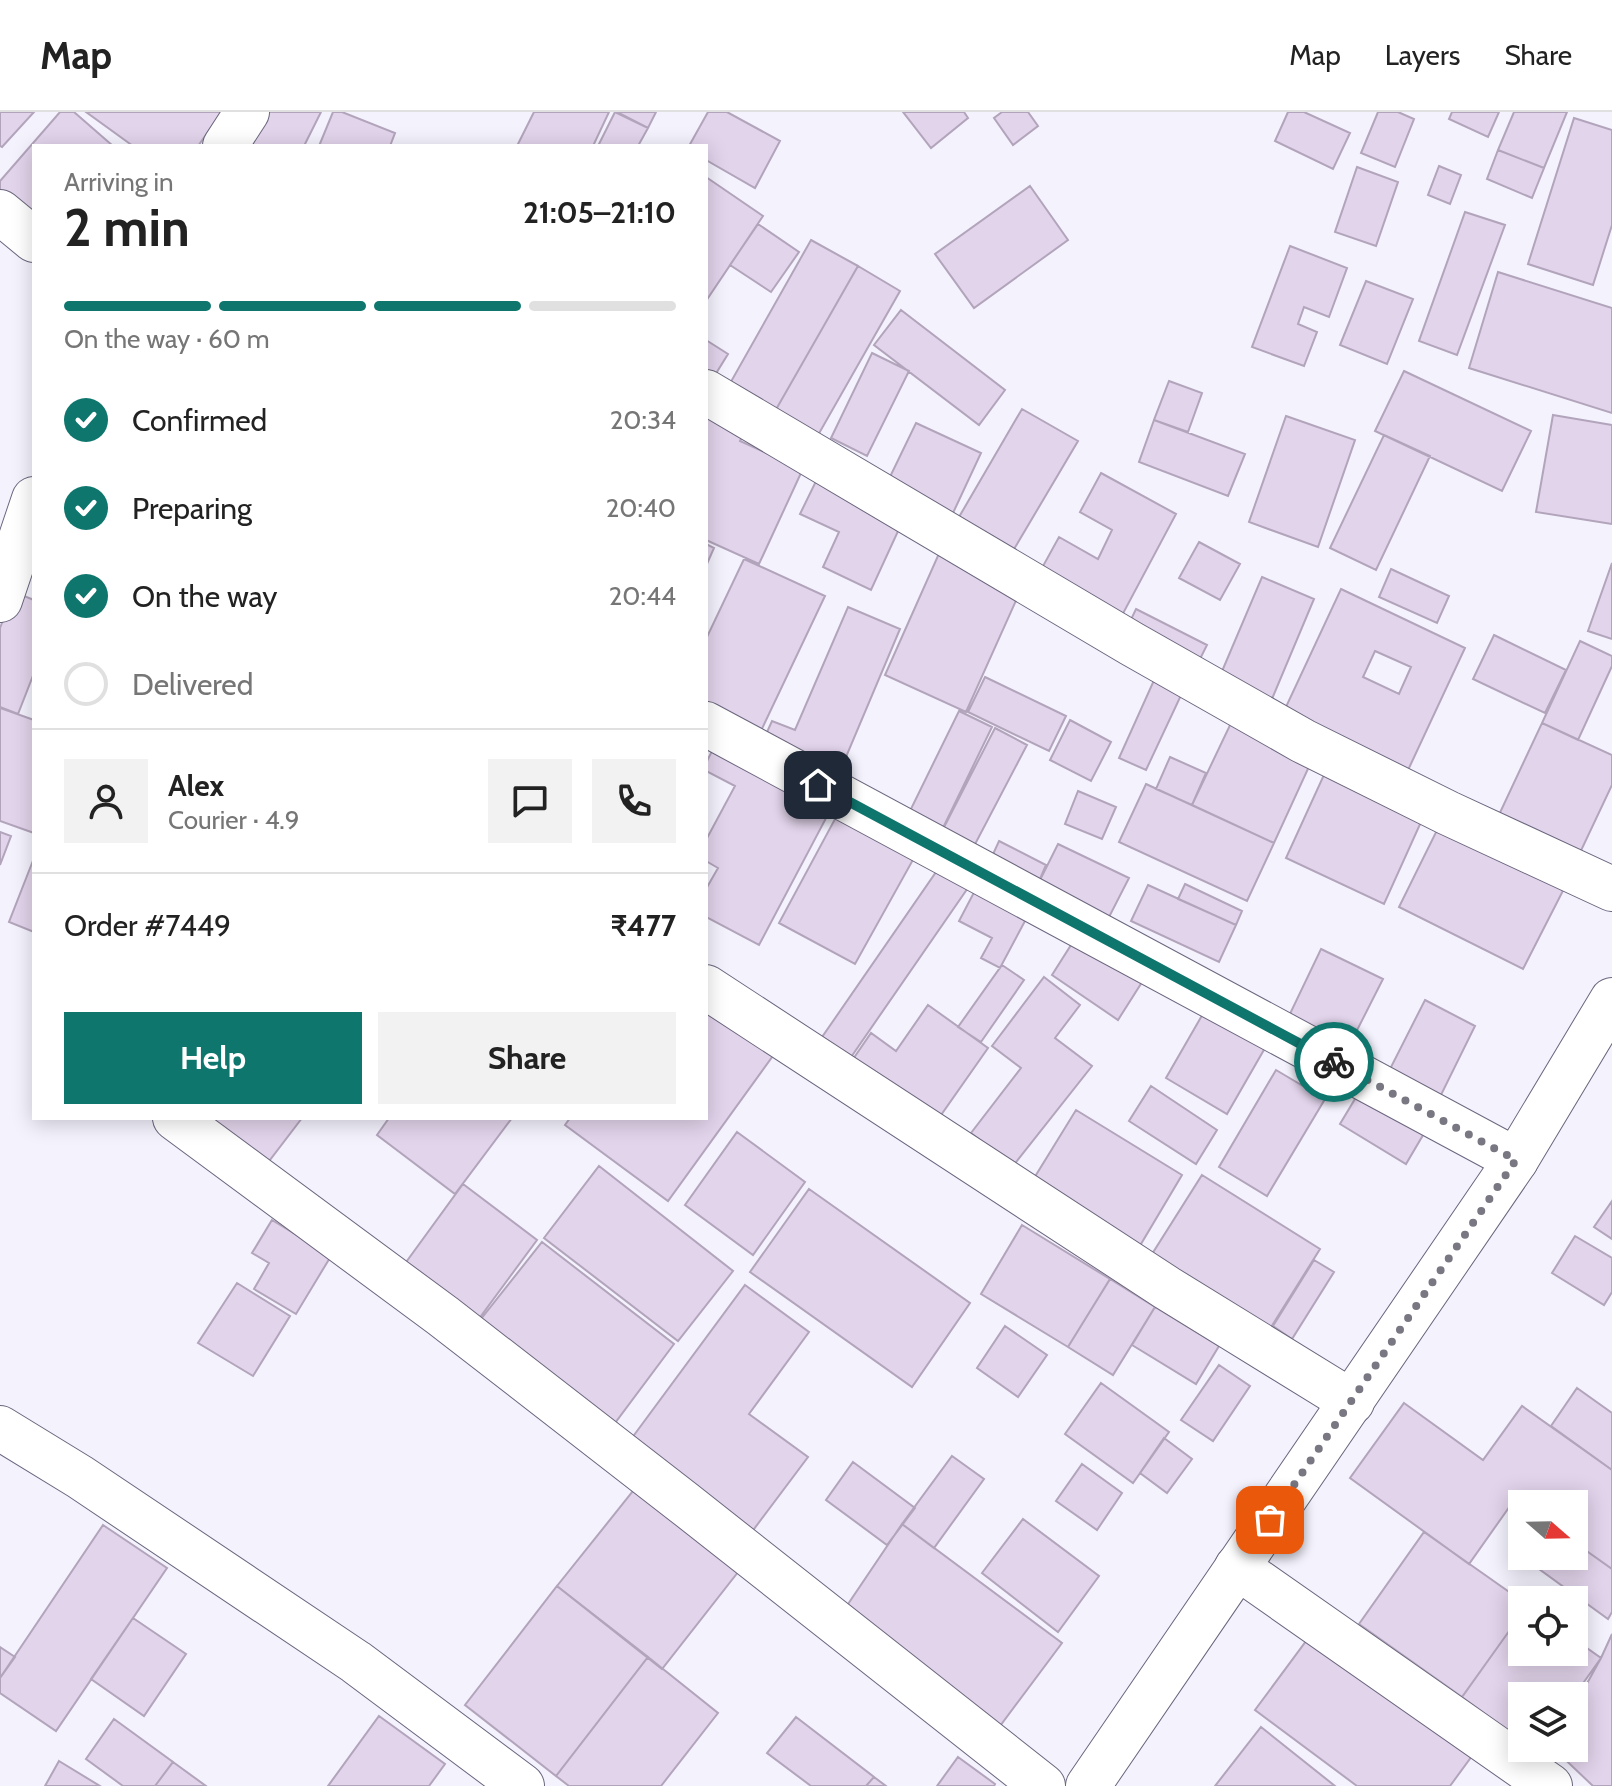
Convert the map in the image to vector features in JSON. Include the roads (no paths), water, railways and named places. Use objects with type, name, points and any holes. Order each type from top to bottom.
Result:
[{"type":"street","points":[[226,144],[247,112]]},
{"type":"street","points":[[0,212],[32,238]]},
{"type":"street","points":[[708,393],[1132,644],[1303,741],[1612,889]]},
{"type":"street","points":[[0,600],[32,505]]},
{"type":"street","points":[[708,725],[1516,1160]]},
{"type":"street","points":[[708,988],[1167,1288],[1352,1402]]},
{"type":"street","points":[[1088,1786],[1516,1160],[1612,1000]]},
{"type":"street","points":[[178,1120],[443,1316],[1043,1786]]},
{"type":"street","points":[[0,1428],[93,1486],[356,1662],[522,1786]]},
{"type":"street","points":[[1237,1567],[1550,1786]]}]
